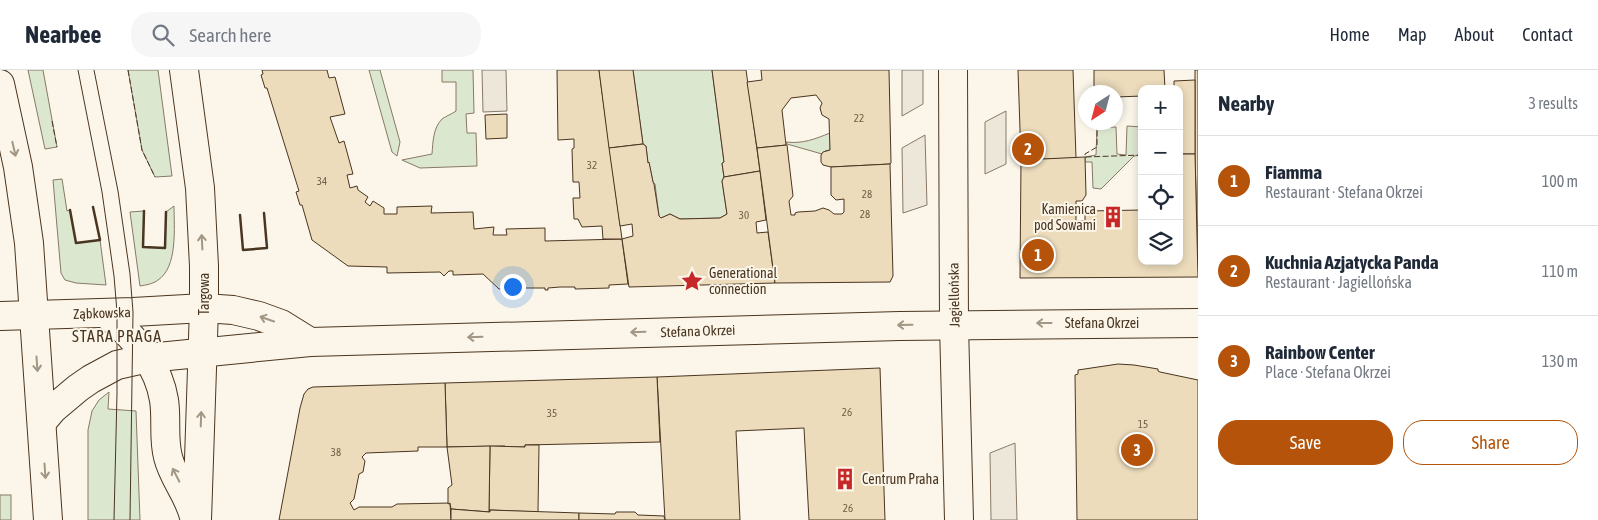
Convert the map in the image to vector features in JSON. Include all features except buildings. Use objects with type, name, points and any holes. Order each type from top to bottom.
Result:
[{"type":"street","name":"Targowa","points":[[184,70],[200,188],[204,266],[203,352],[196,520]]},
{"type":"street","name":"Jagiellońska","points":[[953,70],[954,324],[959,520]]},
{"type":"street","points":[[0,84],[18,167],[29,243],[48,520]]},
{"type":"street","name":"Ząbkowska","points":[[0,316],[204,308]]},
{"type":"street","points":[[204,308],[234,310],[259,316],[281,324],[310,342]]},
{"type":"street","points":[[105,313],[133,338],[148,358],[159,380],[164,400],[168,460],[189,501],[196,520]]},
{"type":"street","name":"Stefana Okrzei","points":[[42,422],[65,398],[91,379],[117,365],[148,358],[310,342],[954,324],[1198,323]]},
{"type":"green space","points":[[28,70],[43,70],[57,147],[45,149]]},
{"type":"green space","points":[[128,70],[158,70],[172,176],[155,177],[142,150]]},
{"type":"green space","points":[[369,70],[380,70],[400,142],[397,156],[392,152]]},
{"type":"green space","points":[[442,70],[473,70],[474,113],[466,114],[467,133],[476,133],[477,166],[420,168],[402,160],[432,154],[434,135],[439,123],[442,119],[456,111],[456,82],[442,82]]},
{"type":"green space","points":[[633,70],[712,70],[724,162],[722,164],[724,177],[722,181],[727,214],[720,218],[680,219],[670,214],[661,218],[659,216],[655,184],[648,163],[646,146],[643,144]]},
{"type":"green space","points":[[1127,126],[1138,127],[1138,156],[1134,156],[1101,189],[1093,188],[1092,162],[1085,162],[1085,157],[1096,155],[1097,130],[1116,130],[1117,154],[1126,155]]},
{"type":"green space","points":[[830,133],[830,150],[822,154],[787,144],[786,142],[803,142]]},
{"type":"green space","points":[[62,179],[67,211],[70,210],[76,243],[100,240],[106,285],[76,283],[65,280],[61,273],[53,180]]},
{"type":"green space","points":[[174,206],[174,246],[169,266],[156,281],[140,286],[130,212],[144,211],[143,247],[165,248],[166,212]]},
{"type":"green space","points":[[109,392],[108,409],[136,411],[140,520],[88,520],[88,430],[92,411],[99,400]]},
{"type":"green space","points":[[0,495],[11,495],[11,520],[0,520]]},
{"type":"shaded area","points":[[482,70],[506,70],[507,111],[483,112]]},
{"type":"shaded area","points":[[902,70],[923,70],[923,104],[902,116]]},
{"type":"shaded area","points":[[1006,111],[1006,164],[985,174],[985,122]]},
{"type":"shaded area","points":[[925,135],[927,205],[903,213],[902,148]]},
{"type":"shaded area","points":[[1015,443],[1017,520],[991,520],[990,453]]},
{"type":"tram line","points":[[78,70],[102,192],[117,312],[114,520]]},
{"type":"tram line","points":[[94,70],[118,191],[130,274],[133,312],[130,520]]},
{"type":"fence","points":[[128,70],[142,150],[155,177]]},
{"type":"fence","points":[[52,121],[57,147]]},
{"type":"fence","points":[[1097,130],[1097,147],[1085,154],[1085,157],[1138,155]]},
{"type":"wall","points":[[70,210],[76,243],[100,240],[93,207]]},
{"type":"wall","points":[[144,211],[143,247],[165,248],[166,212]]},
{"type":"wall","points":[[240,215],[243,250],[267,248],[264,213]]},
{"type":"place","name":"Kuchnia Azjatycka Panda","points":[[1028,149]]},
{"type":"place","name":"Kamienica pod Sowami","points":[[1113,217]]},
{"type":"place","name":"Fiamma","points":[[1038,255]]},
{"type":"place","name":"Generational connection","points":[[692,281]]},
{"type":"place","name":"Rainbow Center","points":[[1137,450]]},
{"type":"place","name":"Centrum Praha","points":[[845,479]]},
{"type":"district","name":"STARA PRAGA","points":[[117,336]]}]
